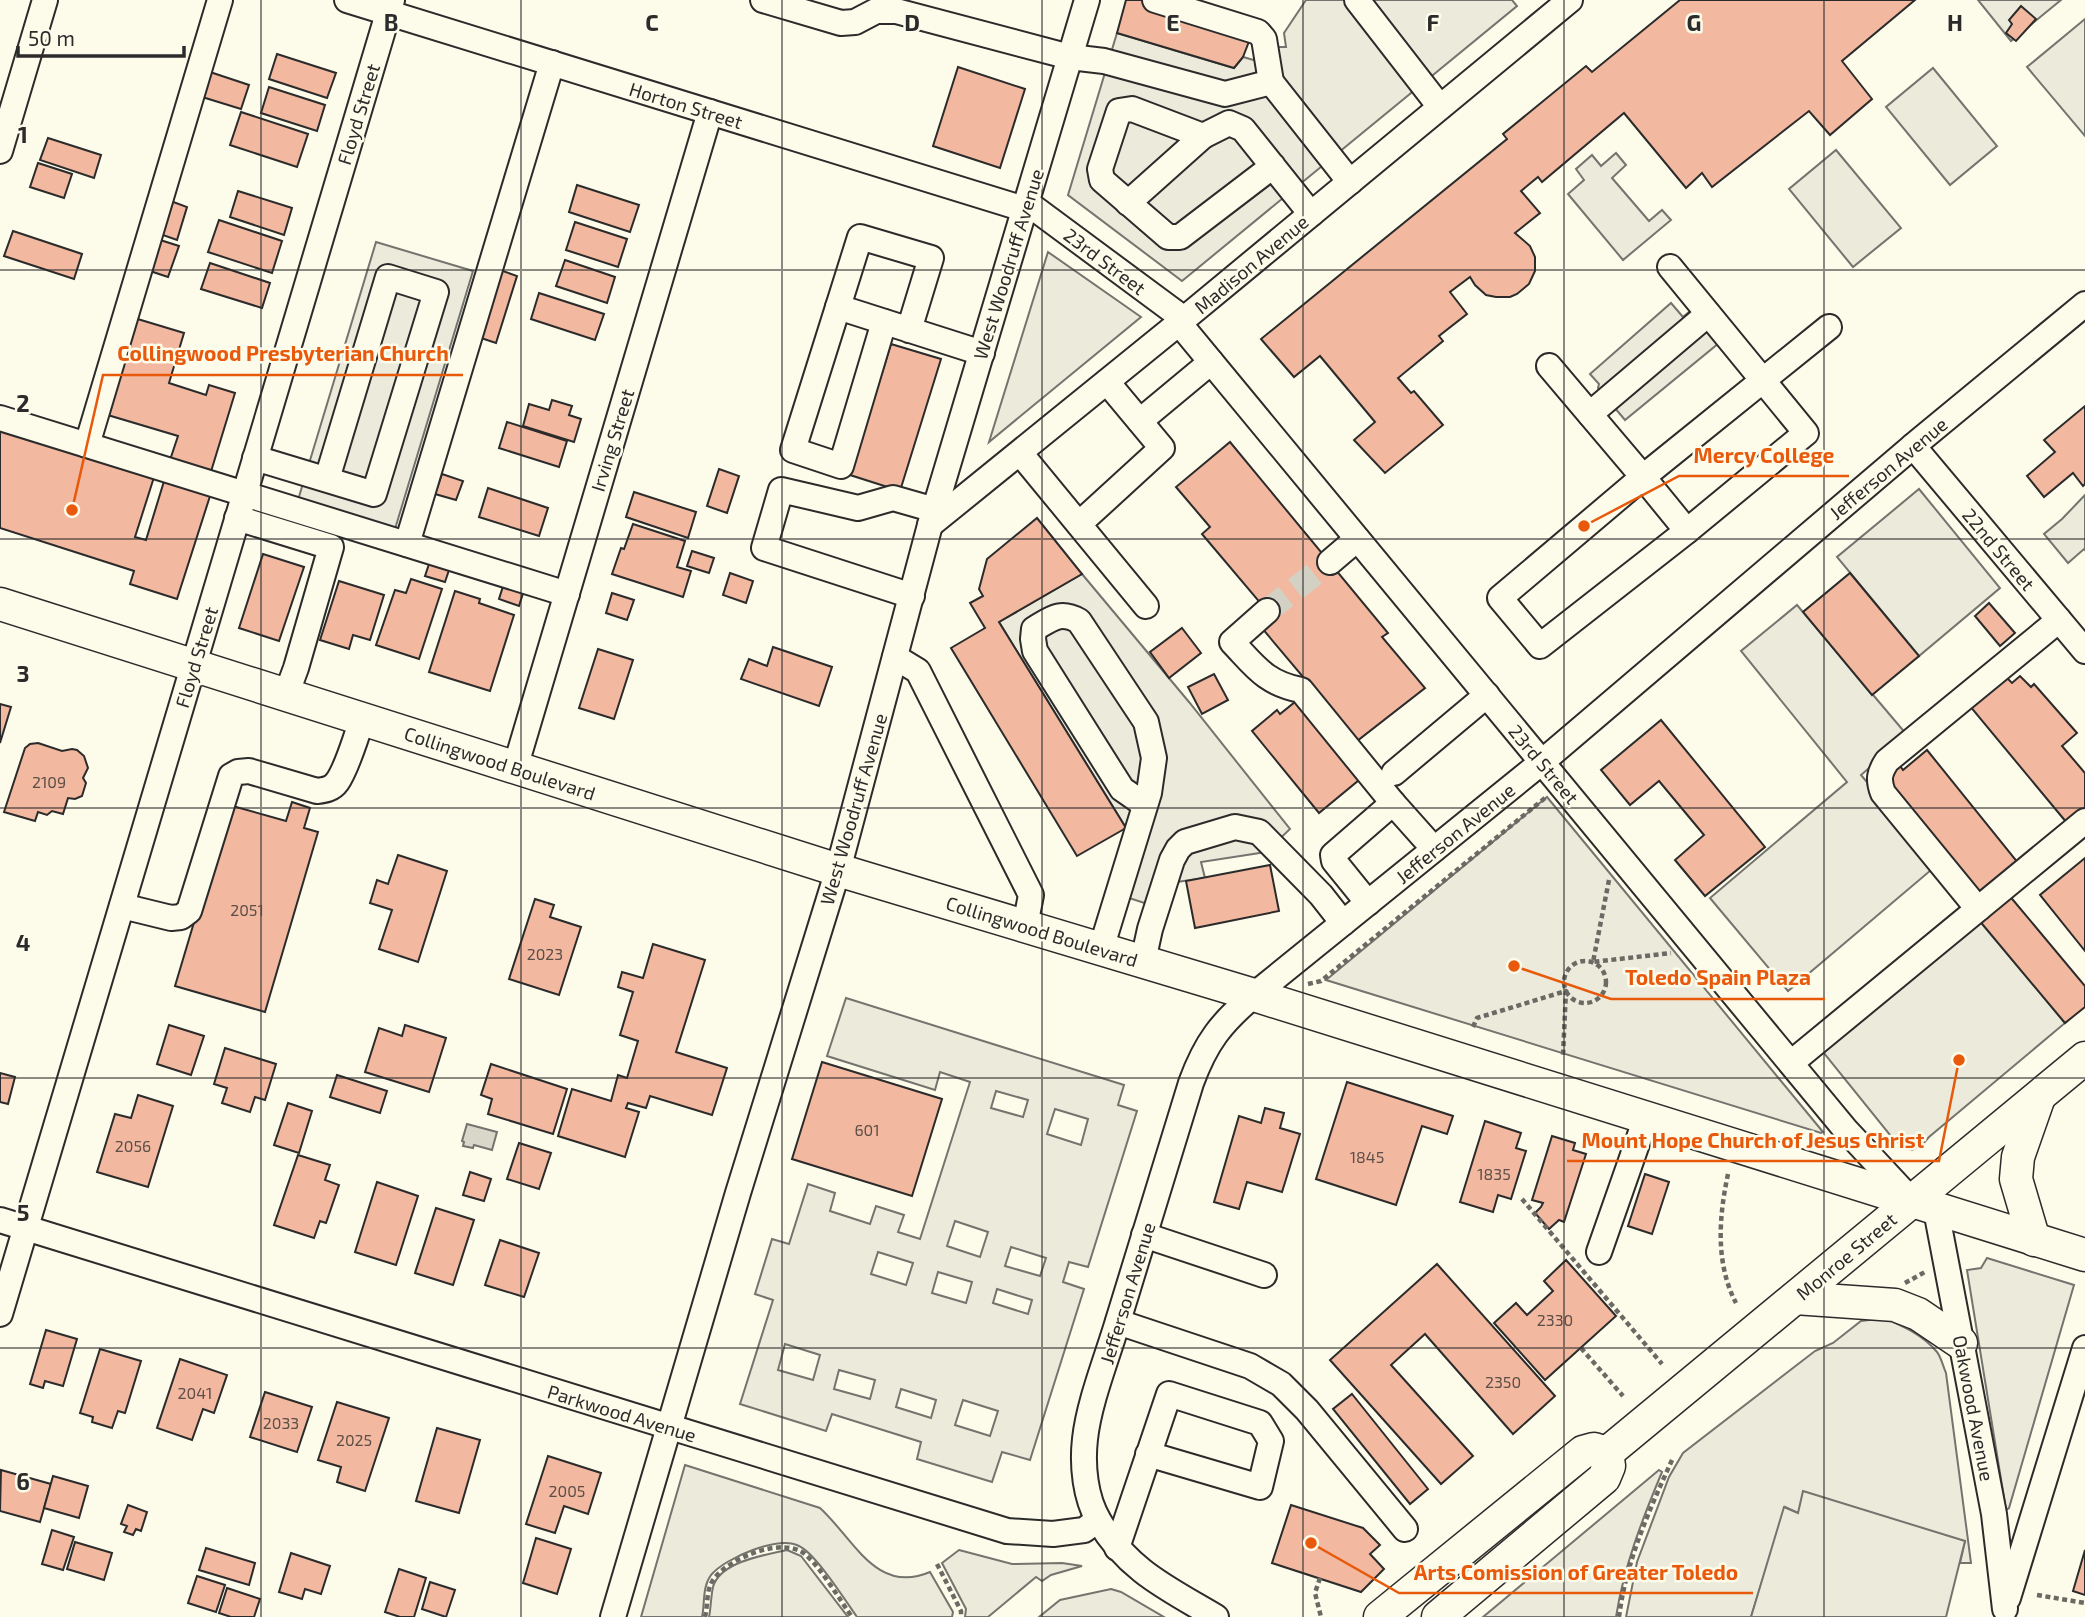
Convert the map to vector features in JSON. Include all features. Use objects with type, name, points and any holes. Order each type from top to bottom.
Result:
[{"type":"main road","name":"Collingwood Boulevard","points":[[0,604],[838,870],[1254,995],[2085,1255]]},
{"type":"main road","name":"Monroe Street","points":[[1607,1453],[1795,1298],[1924,1206],[2040,1096],[2085,1058]]},
{"type":"main road","points":[[2034,1240],[2016,1179],[2018,1157],[2040,1096]]},
{"type":"main road","points":[[1795,1298],[1895,1305],[1918,1314],[1961,1343]]},
{"type":"main road","points":[[1380,1617],[1583,1452],[1594,1449],[1607,1453],[1609,1466],[1604,1478],[1438,1617]]},
{"type":"street","points":[[0,151],[45,0]]},
{"type":"street","points":[[88,445],[220,0]]},
{"type":"street","name":"Horton Street","points":[[347,0],[390,6],[552,63],[710,113],[1025,206]]},
{"type":"street","points":[[763,0],[841,23],[855,23],[876,11],[896,11],[1070,57],[1104,61],[1225,94],[1270,82]]},
{"type":"street","name":"West Woodruff Avenue","points":[[612,1617],[738,1192],[838,870],[932,518],[1087,0]]},
{"type":"street","points":[[1155,0],[1258,32],[1264,39],[1270,82],[1349,182]]},
{"type":"street","points":[[1357,0],[1440,107]]},
{"type":"street","name":"Madison Avenue","points":[[932,518],[1020,453],[1107,382],[1440,107],[1557,4]]},
{"type":"street","name":"Floyd Street","points":[[0,1314],[390,6]]},
{"type":"street","points":[[407,544],[552,63]]},
{"type":"street","points":[[1203,136],[1132,109],[1119,111],[1100,169],[1102,180],[1168,237],[1180,237],[1273,166]]},
{"type":"street","name":"Irving Street","points":[[515,768],[710,113]]},
{"type":"street","points":[[1128,203],[1203,136],[1229,123],[1243,129],[1311,214]]},
{"type":"street","name":"23rd Street","points":[[1025,206],[1181,321],[1211,362],[1845,1129],[1924,1206]]},
{"type":"street","points":[[884,322],[841,466],[793,450],[860,237],[931,258],[909,330]]},
{"type":"street","points":[[1670,267],[1708,314],[1763,380],[1806,433],[1687,531],[1540,646],[1500,598],[1643,477],[1763,380],[1829,327]]},
{"type":"street","points":[[255,458],[374,494],[436,292],[388,277],[327,479]]},
{"type":"street","name":"Jefferson Avenue","points":[[1098,1520],[1088,1490],[1084,1465],[1085,1438],[1118,1321],[1199,1060],[1215,1032],[1254,995],[1542,762],[1913,446],[2085,304]]},
{"type":"street","points":[[838,307],[982,353]]},
{"type":"street","points":[[1590,414],[1708,314]]},
{"type":"street","points":[[1140,421],[1211,362]]},
{"type":"street","points":[[1549,366],[1687,531]]},
{"type":"street","points":[[1079,524],[1162,448],[1107,382]]},
{"type":"street","points":[[0,418],[244,494],[335,535]]},
{"type":"street","name":"22nd Street","points":[[1913,446],[2085,651]]},
{"type":"street","points":[[1020,453],[1146,607]]},
{"type":"street","points":[[912,596],[764,548],[781,491],[858,508],[893,498],[932,518]]},
{"type":"street","points":[[237,518],[407,544],[567,594]]},
{"type":"street","points":[[286,695],[335,535]]},
{"type":"street","points":[[1330,562],[1357,539]]},
{"type":"street","points":[[1267,611],[1232,642],[1265,677],[1283,687],[1301,690],[1434,849]]},
{"type":"street","points":[[1101,949],[1149,793],[1154,758],[1146,722],[1079,621],[1068,615],[1052,618],[1034,629],[1035,651],[1122,789],[1145,805]]},
{"type":"street","points":[[1978,909],[1883,793],[1879,783],[1880,771],[1887,761],[2059,620]]},
{"type":"street","points":[[895,657],[918,671],[1031,895],[1025,926]]},
{"type":"street","points":[[1394,773],[1487,695]]},
{"type":"street","points":[[122,906],[171,918],[181,917],[189,911],[231,776],[249,771],[317,791],[328,790],[337,783],[362,719]]},
{"type":"street","points":[[1368,903],[1334,861],[1333,855],[1393,803]]},
{"type":"street","points":[[1791,1063],[2085,821]]},
{"type":"street","points":[[1143,961],[1150,929],[1178,849],[1185,842],[1235,827],[1259,832],[1321,895],[1343,923]]},
{"type":"street","points":[[1599,1252],[1646,1118]]},
{"type":"street","name":"Oakwood Avenue","points":[[1924,1206],[1961,1343],[1994,1514],[2004,1613]]},
{"type":"street","name":"Parkwood Avenue","points":[[0,1220],[1007,1531],[1053,1534],[1084,1530],[1098,1520]]},
{"type":"street","points":[[1144,1236],[1264,1275]]},
{"type":"street","points":[[1118,1321],[1250,1366],[1280,1384],[1307,1410],[1405,1530]]},
{"type":"street","name":"Oakwood Avenue","points":[[2004,1613],[2079,1378],[2085,1348]]},
{"type":"street","points":[[1117,1548],[1148,1454],[1169,1394],[1261,1423],[1271,1441],[1261,1488],[1148,1454]]},
{"type":"street","points":[[1098,1520],[1132,1564],[1216,1617]]},
{"type":"path","points":[[1321,981],[1550,794]]},
{"type":"path","points":[[1593,962],[1611,873]]},
{"type":"path","points":[[1563,1055],[1566,990],[1564,977],[1572,965],[1579,961],[1593,962],[1675,952]]},
{"type":"path","points":[[1566,990],[1582,1002],[1589,1002],[1600,996],[1606,984],[1605,977],[1603,970],[1593,962]]},
{"type":"path","points":[[1473,1027],[1478,1018],[1566,990]]},
{"type":"path","points":[[1728,1174],[1720,1229],[1723,1262],[1729,1289],[1736,1303]]},
{"type":"path","points":[[1522,1199],[1661,1364]]},
{"type":"path","points":[[1898,1287],[1933,1267]]},
{"type":"path","points":[[1581,1348],[1623,1396]]},
{"type":"path","points":[[1619,1617],[1638,1539],[1672,1460]]},
{"type":"path","points":[[705,1617],[708,1593],[712,1581],[718,1575],[737,1560],[766,1549],[787,1546],[806,1555],[852,1617]]},
{"type":"path","points":[[937,1564],[961,1611],[961,1617]]},
{"type":"path","points":[[1320,1578],[1315,1593],[1321,1617]]},
{"type":"path","points":[[2038,1595],[2085,1603]]},
{"type":"shaded area","points":[[1306,0],[1512,0],[1517,6],[1182,281],[1068,195],[1117,33],[1234,68],[1243,57],[1271,65],[1277,47],[1286,47],[1284,33]]},
{"type":"shaded area","points":[[1978,0],[2061,0],[2011,41]]},
{"type":"shaded area","points":[[2085,19],[2085,136],[2027,67]]},
{"type":"shaded area","points":[[1933,68],[1997,146],[1950,185],[1886,107]]},
{"type":"shaded area","points":[[1836,150],[1901,228],[1853,267],[1789,189]]},
{"type":"shaded area","points":[[1616,153],[1626,165],[1612,178],[1649,221],[1662,210],[1671,220],[1623,260],[1568,194],[1584,180],[1576,169],[1592,155],[1601,166]]},
{"type":"shaded area","points":[[376,242],[473,271],[395,529],[298,500]]},
{"type":"shaded area","points":[[1048,252],[1141,317],[989,442]]},
{"type":"shaded area","points":[[1709,295],[1736,329],[1625,420],[1598,388],[1599,384],[1590,374],[1671,303],[1683,317]]},
{"type":"shaded area","points":[[1919,489],[2000,588],[1919,656],[1837,557]]},
{"type":"shaded area","points":[[2085,495],[2085,550],[2068,563],[2044,534]]},
{"type":"shaded area","points":[[1082,574],[1290,829],[1266,852],[1201,862],[1205,878],[1177,882],[1169,911],[1126,897],[1126,828],[999,622]]},
{"type":"shaded area","points":[[1797,605],[1907,735],[1861,775],[1937,865],[1788,991],[1710,898],[1847,782],[1741,651]]},
{"type":"shaded area","points":[[1547,797],[1823,1132],[1326,980]]},
{"type":"shaded area","points":[[1978,919],[2065,1023],[1923,1144],[1912,1150],[1894,1140],[1823,1052]]},
{"type":"shaded area","points":[[846,998],[1124,1085],[1118,1105],[1137,1111],[1088,1267],[1069,1262],[1063,1282],[1084,1289],[1030,1460],[1002,1452],[992,1482],[917,1459],[921,1442],[832,1414],[826,1431],[740,1404],[773,1300],[755,1294],[772,1239],[789,1244],[808,1184],[835,1193],[830,1211],[870,1224],[876,1206],[904,1215],[898,1232],[920,1239],[970,1082],[940,1072],[935,1090],[827,1056]],"holes":[[[996,1091],[1028,1100],[1023,1117],[991,1108]],[[1055,1109],[1088,1119],[1081,1145],[1047,1134]],[[955,1221],[988,1232],[980,1257],[947,1246]],[[1011,1247],[1046,1258],[1040,1276],[1005,1266]],[[878,1252],[913,1263],[906,1285],[871,1274]],[[938,1272],[972,1282],[966,1303],[932,1293]],[[997,1289],[1032,1300],[1028,1314],[993,1303]],[[785,1344],[820,1355],[813,1380],[778,1370]],[[839,1370],[875,1380],[870,1399],[834,1389]],[[901,1389],[936,1400],[931,1418],[896,1407]],[[963,1400],[998,1411],[990,1436],[955,1425]]]},
{"type":"shaded area","points":[[467,1124],[497,1132],[492,1150],[474,1145],[473,1148],[463,1146]]},
{"type":"shaded area","points":[[1987,1258],[2074,1285],[2009,1508],[2006,1510],[1967,1270],[1981,1268]]},
{"type":"shaded area","points":[[1884,1318],[1919,1336],[1931,1346],[1938,1354],[1946,1373],[1971,1563],[1960,1563],[1965,1541],[1798,1513],[1785,1507],[1751,1617],[1626,1617],[1637,1562],[1669,1477],[1683,1453],[1815,1351],[1833,1343],[1861,1321]]},
{"type":"shaded area","points":[[685,1465],[820,1508],[880,1570],[895,1576],[911,1577],[930,1572],[953,1612],[952,1617],[857,1617],[814,1558],[799,1546],[779,1543],[740,1555],[718,1568],[706,1585],[702,1617],[641,1617]]},
{"type":"shaded area","points":[[1659,1470],[1662,1472],[1635,1543],[1616,1617],[1483,1617]]},
{"type":"shaded area","points":[[1803,1491],[1965,1541],[1946,1617],[1751,1617],[1784,1507],[1798,1513]]},
{"type":"shaded area","points":[[787,1550],[801,1556],[848,1617],[709,1617],[712,1591],[719,1576],[746,1560]]},
{"type":"shaded area","points":[[959,1550],[1012,1564],[1062,1563],[1082,1566],[1051,1575],[1042,1581],[1036,1577],[988,1617],[965,1617],[966,1609],[942,1563]]},
{"type":"shaded area","points":[[1111,1589],[1164,1617],[1039,1617],[1060,1600]]},
{"type":"building","points":[[1126,0],[1149,0],[1253,31],[1243,57],[1234,68],[1117,33]]},
{"type":"building","points":[[1680,0],[1915,0],[1842,61],[1872,99],[1830,135],[1809,111],[1712,187],[1702,173],[1686,188],[1624,113],[1542,182],[1538,177],[1521,191],[1540,213],[1515,233],[1530,246],[1535,257],[1535,271],[1529,284],[1510,297],[1496,297],[1486,295],[1470,277],[1450,292],[1467,314],[1439,336],[1443,341],[1398,378],[1411,393],[1414,391],[1443,425],[1385,473],[1354,440],[1375,422],[1320,356],[1294,377],[1261,339],[1507,139],[1503,134],[1586,66],[1592,72]]},
{"type":"building","points":[[2021,6],[2036,19],[2016,41],[2006,33],[2012,24],[2009,20]]},
{"type":"building","points":[[277,54],[336,73],[327,98],[269,79]]},
{"type":"building","points":[[958,67],[1025,89],[1000,168],[933,146]]},
{"type":"building","points":[[207,71],[249,85],[241,109],[199,96]]},
{"type":"building","points":[[269,87],[325,105],[317,131],[261,113]]},
{"type":"building","points":[[241,112],[308,134],[297,167],[230,145]]},
{"type":"building","points":[[48,138],[101,155],[94,178],[40,160]]},
{"type":"building","points":[[38,163],[72,174],[64,198],[30,187]]},
{"type":"building","points":[[577,185],[639,205],[630,232],[569,212]]},
{"type":"building","points":[[238,191],[292,208],[284,235],[230,217]]},
{"type":"building","points":[[168,200],[187,207],[177,240],[157,233]]},
{"type":"building","points":[[219,220],[282,241],[272,273],[208,252]]},
{"type":"building","points":[[575,222],[627,239],[618,267],[566,250]]},
{"type":"building","points":[[13,231],[82,254],[74,279],[4,256]]},
{"type":"building","points":[[157,239],[179,246],[168,277],[147,270]]},
{"type":"building","points":[[565,260],[615,277],[607,303],[556,286]]},
{"type":"building","points":[[210,263],[270,283],[262,308],[201,289]]},
{"type":"building","points":[[497,269],[517,276],[496,343],[475,336]]},
{"type":"building","points":[[539,293],[604,314],[595,340],[531,319]]},
{"type":"building","points":[[131,317],[184,333],[169,383],[206,395],[209,385],[235,393],[209,478],[168,466],[178,436],[101,413]]},
{"type":"building","points":[[891,344],[941,359],[900,491],[850,475]]},
{"type":"building","points":[[552,400],[572,406],[569,415],[581,419],[574,442],[523,426],[529,404],[549,410]]},
{"type":"building","points":[[2085,406],[2085,484],[2083,486],[2073,473],[2044,497],[2027,476],[2055,452],[2044,440]]},
{"type":"building","points":[[507,422],[567,441],[559,467],[499,448]]},
{"type":"building","points":[[0,425],[155,474],[135,537],[146,540],[165,478],[211,493],[177,599],[130,584],[134,571],[0,528]]},
{"type":"building","points":[[1230,442],[1388,633],[1382,637],[1425,688],[1357,741],[1261,627],[1273,618],[1202,534],[1210,527],[1176,487]]},
{"type":"building","points":[[719,469],[739,476],[727,513],[707,506]]},
{"type":"building","points":[[442,474],[463,481],[456,500],[435,494]]},
{"type":"building","points":[[488,488],[548,508],[539,536],[479,517]]},
{"type":"building","points":[[634,492],[696,512],[688,538],[626,517]]},
{"type":"building","points":[[1037,518],[1082,574],[999,622],[1126,828],[1077,856],[951,648],[985,628],[970,603],[983,596],[979,589],[987,559]]},
{"type":"building","points":[[633,524],[685,541],[677,567],[691,571],[683,597],[612,574]]},
{"type":"building","points":[[692,551],[714,558],[709,573],[687,566]]},
{"type":"building","points":[[263,554],[304,567],[279,641],[239,628]]},
{"type":"building","points":[[430,561],[450,567],[445,582],[425,576]]},
{"type":"building","points":[[730,573],[753,581],[746,603],[723,595]]},
{"type":"building","points":[[1850,573],[1919,656],[1872,695],[1803,612]]},
{"type":"building","points":[[411,579],[442,589],[419,659],[376,645],[395,590],[406,593]]},
{"type":"building","points":[[505,580],[525,587],[519,606],[499,599]]},
{"type":"building","points":[[339,581],[384,595],[370,640],[353,635],[349,649],[320,640]]},
{"type":"building","points":[[455,591],[514,615],[490,691],[429,672]]},
{"type":"building","points":[[612,593],[634,600],[627,620],[606,613]]},
{"type":"building","points":[[1989,603],[2015,633],[2000,646],[1975,616]]},
{"type":"building","points":[[1182,628],[1201,653],[1169,678],[1150,652]]},
{"type":"building","points":[[773,647],[832,667],[819,706],[741,679],[749,659],[767,666]]},
{"type":"building","points":[[598,649],[633,660],[614,719],[579,708]]},
{"type":"building","points":[[1214,674],[1228,700],[1202,714],[1188,687]]},
{"type":"building","points":[[2005,676],[2012,683],[2020,676],[2031,687],[2034,684],[2077,733],[2062,746],[2085,773],[2085,808],[2067,823],[1969,705]]},
{"type":"building","points":[[1295,702],[1359,780],[1319,813],[1252,731],[1277,710],[1280,714]]},
{"type":"building","points":[[0,704],[11,707],[0,743]]},
{"type":"building","points":[[1661,720],[1765,847],[1705,896],[1675,860],[1704,835],[1659,781],[1630,805],[1601,770]]},
{"type":"building","points":[[38,743],[62,751],[77,750],[84,756],[88,768],[83,778],[86,783],[82,796],[68,798],[63,814],[52,811],[47,815],[38,812],[35,821],[4,812],[25,748]]},
{"type":"building","points":[[1927,750],[2019,864],[1980,896],[1882,775],[1898,763],[1903,770]]},
{"type":"building","points":[[292,802],[310,808],[304,828],[318,832],[265,1012],[175,986],[229,805],[286,821]]},
{"type":"building","points":[[398,855],[447,871],[418,962],[379,949],[392,910],[370,903],[377,880],[388,884]]},
{"type":"building","points":[[2085,858],[2085,951],[2040,895]]},
{"type":"building","points":[[1270,865],[1279,911],[1195,928],[1186,881]]},
{"type":"building","points":[[2008,894],[2085,986],[2085,1007],[2065,1023],[1978,919]]},
{"type":"building","points":[[535,899],[554,905],[550,917],[581,927],[559,995],[509,979]]},
{"type":"building","points":[[653,944],[705,960],[676,1052],[727,1068],[712,1115],[650,1096],[646,1108],[628,1103],[626,1108],[639,1112],[625,1157],[558,1136],[572,1089],[611,1101],[618,1075],[627,1078],[638,1041],[620,1035],[633,992],[618,987],[622,972],[643,978]]},
{"type":"building","points":[[169,1025],[204,1036],[191,1075],[157,1064]]},
{"type":"building","points":[[405,1025],[446,1038],[429,1092],[365,1072],[379,1028],[402,1036]]},
{"type":"building","points":[[225,1048],[276,1064],[265,1100],[255,1097],[250,1112],[222,1103],[227,1088],[214,1084]]},
{"type":"building","points":[[822,1062],[942,1099],[912,1196],[792,1159]]},
{"type":"building","points":[[491,1064],[567,1089],[553,1134],[488,1114],[492,1099],[481,1095]]},
{"type":"building","points":[[0,1073],[15,1077],[8,1104],[0,1102]]},
{"type":"building","points":[[337,1075],[387,1091],[380,1113],[330,1097]]},
{"type":"building","points":[[1347,1082],[1453,1116],[1447,1134],[1422,1126],[1396,1205],[1316,1179]]},
{"type":"building","points":[[138,1095],[173,1106],[148,1187],[97,1172],[115,1114],[131,1118]]},
{"type":"building","points":[[288,1103],[312,1111],[299,1153],[274,1145]]},
{"type":"building","points":[[1265,1108],[1284,1113],[1280,1128],[1300,1134],[1282,1192],[1247,1182],[1239,1209],[1214,1202],[1239,1116],[1261,1123]]},
{"type":"building","points":[[1485,1121],[1521,1133],[1516,1148],[1526,1151],[1511,1199],[1498,1195],[1493,1212],[1460,1202]]},
{"type":"building","points":[[1552,1136],[1575,1143],[1573,1150],[1586,1154],[1564,1222],[1559,1220],[1549,1229],[1535,1213],[1543,1203],[1532,1200]]},
{"type":"building","points":[[519,1143],[551,1153],[539,1189],[507,1179]]},
{"type":"building","points":[[298,1155],[330,1165],[325,1180],[339,1185],[326,1223],[320,1221],[314,1238],[274,1225]]},
{"type":"building","points":[[470,1172],[491,1179],[484,1201],[463,1195]]},
{"type":"building","points":[[1645,1174],[1669,1182],[1652,1234],[1628,1226]]},
{"type":"building","points":[[377,1182],[418,1196],[396,1265],[355,1252]]},
{"type":"building","points":[[436,1208],[474,1220],[453,1285],[415,1273]]},
{"type":"building","points":[[500,1240],[539,1253],[524,1297],[485,1285]]},
{"type":"building","points":[[1566,1260],[1616,1316],[1545,1380],[1494,1323],[1516,1303],[1527,1315],[1553,1291],[1544,1281]]},
{"type":"building","points":[[1437,1264],[1555,1396],[1513,1434],[1425,1334],[1391,1365],[1473,1456],[1441,1484],[1330,1360]]},
{"type":"building","points":[[46,1330],[77,1339],[63,1386],[45,1381],[43,1388],[30,1384]]},
{"type":"building","points":[[100,1349],[141,1361],[125,1413],[118,1411],[112,1428],[92,1422],[93,1417],[80,1413]]},
{"type":"building","points":[[180,1359],[227,1375],[214,1413],[203,1409],[192,1440],[157,1428]]},
{"type":"building","points":[[265,1392],[312,1407],[297,1452],[250,1437]]},
{"type":"building","points":[[1352,1394],[1428,1489],[1410,1504],[1333,1409]]},
{"type":"building","points":[[337,1402],[389,1418],[365,1491],[337,1482],[341,1467],[318,1460]]},
{"type":"building","points":[[437,1428],[480,1440],[459,1513],[416,1501]]},
{"type":"building","points":[[548,1456],[601,1473],[588,1514],[564,1506],[555,1533],[526,1524]]},
{"type":"building","points":[[1,1470],[51,1484],[40,1522],[0,1511]]},
{"type":"building","points":[[53,1476],[88,1486],[79,1518],[44,1508]]},
{"type":"building","points":[[128,1505],[147,1512],[141,1531],[136,1529],[133,1535],[124,1532],[127,1526],[121,1524]]},
{"type":"building","points":[[1291,1505],[1363,1528],[1380,1545],[1370,1554],[1384,1569],[1361,1592],[1272,1563]]},
{"type":"building","points":[[52,1530],[74,1537],[63,1570],[42,1564]]},
{"type":"building","points":[[536,1538],[571,1549],[557,1594],[523,1583]]},
{"type":"building","points":[[75,1542],[112,1553],[104,1580],[67,1569]]},
{"type":"building","points":[[206,1548],[255,1563],[249,1585],[199,1570]]},
{"type":"building","points":[[2085,1550],[2085,1595],[2073,1591]]},
{"type":"building","points":[[291,1553],[330,1566],[321,1594],[305,1589],[302,1599],[279,1592]]},
{"type":"building","points":[[399,1569],[426,1578],[414,1617],[400,1617],[385,1612]]},
{"type":"building","points":[[197,1576],[225,1585],[216,1612],[188,1603]]},
{"type":"building","points":[[430,1582],[455,1590],[446,1617],[422,1609]]},
{"type":"building","points":[[227,1588],[260,1599],[254,1617],[231,1617],[219,1613]]},
{"type":"tunnel","points":[[1267,611],[1330,562]]},
{"type":"place","name":"Collingwood Presbyterian Church","points":[[72,510]]},
{"type":"place","name":"Mercy College","points":[[1584,526]]},
{"type":"place","name":"Toledo Spain Plaza","points":[[1514,966]]},
{"type":"place","name":"Mount Hope Church of Jesus Christ","points":[[1959,1060]]},
{"type":"place","name":"Arts Comission of Greater Toledo","points":[[1311,1543]]}]
